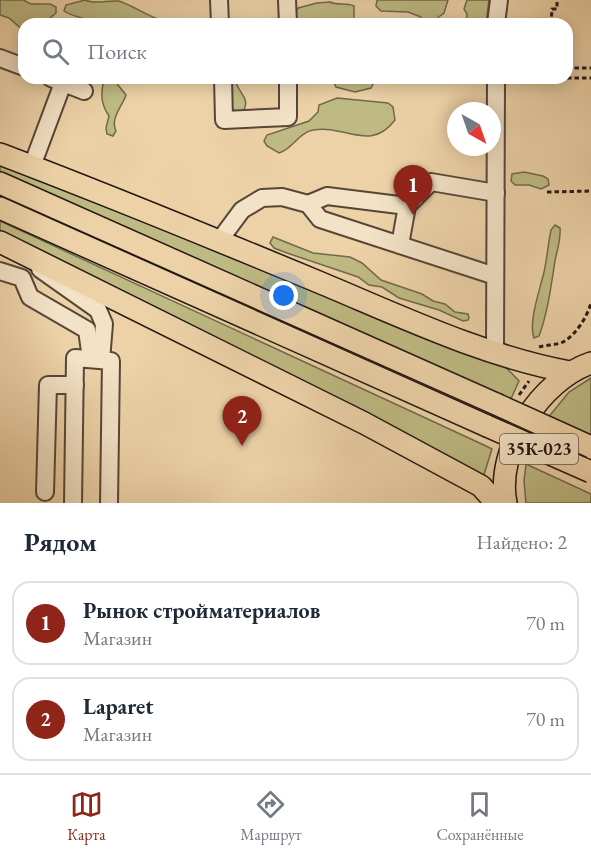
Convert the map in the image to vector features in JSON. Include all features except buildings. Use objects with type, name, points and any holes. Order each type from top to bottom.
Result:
[{"type":"main road","points":[[0,154],[219,241],[419,325],[525,362],[583,362]]},
{"type":"main road","name":"35К-023","points":[[0,183],[506,402],[591,447]]},
{"type":"main road","name":"35К-023","points":[[0,208],[591,472]]},
{"type":"main road","points":[[2,242],[364,423],[481,486],[496,503]]},
{"type":"main road","points":[[506,503],[503,480],[520,428],[540,397],[583,362]]},
{"type":"street","points":[[219,0],[220,18]]},
{"type":"street","points":[[287,0],[288,18]]},
{"type":"street","points":[[497,18],[499,0]]},
{"type":"street","points":[[0,58],[18,65]]},
{"type":"street","points":[[32,166],[56,84]]},
{"type":"street","points":[[67,84],[84,91]]},
{"type":"street","points":[[223,84],[224,120],[288,117],[288,84]]},
{"type":"street","points":[[495,352],[496,84]]},
{"type":"street","points":[[400,245],[407,206],[431,182],[496,193]]},
{"type":"street","points":[[308,204],[327,196],[407,206]]},
{"type":"street","points":[[219,241],[242,210],[262,198],[282,197],[308,204],[320,219],[495,276]]},
{"type":"street","points":[[2,242],[98,310],[105,324],[96,359]]},
{"type":"street","points":[[0,271],[22,278],[30,297],[87,330],[96,359]]},
{"type":"street","points":[[73,503],[75,358],[111,360],[109,503]]},
{"type":"street","points":[[45,492],[48,385],[75,385]]},
{"type":"path","points":[[551,18],[552,9],[557,9],[557,0]]},
{"type":"path","points":[[573,68],[591,68]]},
{"type":"path","points":[[573,78],[591,78]]},
{"type":"path","points":[[547,192],[591,191]]},
{"type":"path","points":[[532,348],[563,342],[582,323],[589,312],[591,303]]},
{"type":"path","points":[[506,402],[532,377]]},
{"type":"shaded area","points":[[0,0],[23,0],[31,4],[50,4],[56,7],[56,13],[50,18],[18,18],[18,26],[9,18],[0,15]]},
{"type":"shaded area","points":[[85,0],[122,2],[156,18],[80,18],[64,11],[66,5]]},
{"type":"shaded area","points":[[377,0],[448,0],[444,13],[437,18],[421,18],[408,12],[381,11],[376,6]]},
{"type":"shaded area","points":[[467,0],[489,0],[487,18],[467,18],[464,9]]},
{"type":"shaded area","points":[[330,2],[354,6],[354,18],[296,18],[295,13],[298,8]]},
{"type":"shaded area","points":[[103,84],[118,84],[126,95],[115,117],[116,131],[113,136],[107,134],[109,116],[104,107]]},
{"type":"shaded area","points":[[227,84],[237,84],[245,99],[245,106],[243,111],[236,111],[230,107]]},
{"type":"shaded area","points":[[334,84],[373,84],[371,88],[355,92],[336,87]]},
{"type":"shaded area","points":[[337,98],[388,103],[393,107],[395,120],[386,130],[376,135],[357,135],[325,129],[313,130],[303,134],[279,153],[267,146],[264,141],[267,135],[309,121],[318,112],[319,105]]},
{"type":"shaded area","points":[[0,166],[498,359],[519,381],[510,401],[0,175]]},
{"type":"shaded area","points":[[524,172],[543,176],[548,179],[549,185],[541,189],[529,185],[515,185],[511,181],[512,174]]},
{"type":"shaded area","points":[[0,221],[492,449],[483,478],[0,231]]},
{"type":"shaded area","points":[[555,225],[560,228],[560,237],[549,299],[539,336],[534,338],[533,315],[551,230]]},
{"type":"shaded area","points":[[273,237],[313,253],[350,257],[362,263],[381,280],[422,294],[433,301],[445,304],[455,312],[468,314],[469,318],[463,321],[439,310],[399,298],[382,287],[369,285],[358,277],[274,248],[270,243]]},
{"type":"shaded area","points":[[591,378],[591,439],[547,419],[569,392]]},
{"type":"shaded area","points":[[526,464],[591,494],[591,503],[526,503],[524,481]]},
{"type":"place","name":"Рынок стройматериалов","points":[[413,215]]},
{"type":"place","name":"Laparet","points":[[242,446]]}]
